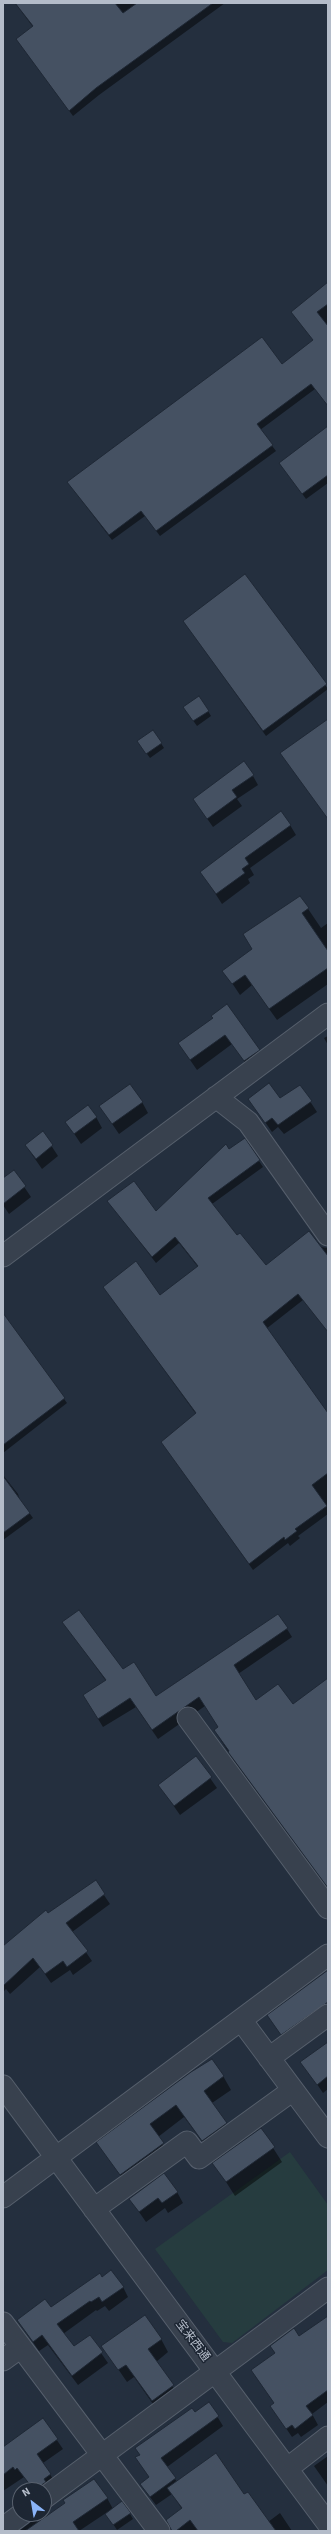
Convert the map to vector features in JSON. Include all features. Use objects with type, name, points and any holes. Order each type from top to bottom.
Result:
[{"type":"street","points":[[3,1256],[328,1014]]},
{"type":"street","points":[[216,1097],[248,1122],[328,1235]]},
{"type":"street","points":[[188,1718],[328,1908]]},
{"type":"street","points":[[3,2197],[328,1955]]},
{"type":"street","points":[[269,2058],[328,2015]]},
{"type":"street","points":[[241,2020],[293,2090],[325,2127]]},
{"type":"street","name":"宝来西通","points":[[3,2086],[288,2468],[328,2524]]},
{"type":"street","points":[[94,2209],[187,2142],[199,2158],[293,2090]]},
{"type":"street","points":[[52,2492],[328,2288]]},
{"type":"street","points":[[3,2322],[159,2531]]},
{"type":"street","points":[[3,2360],[21,2347]]},
{"type":"street","points":[[288,2468],[328,2437]]},
{"type":"street","points":[[3,2528],[12,2521]]},
{"type":"green space","points":[[290,2152],[328,2205],[328,2270],[232,2343],[223,2342],[155,2249]]},
{"type":"building","points":[[15,3],[115,3],[123,13],[137,3],[213,3],[96,88],[69,111],[16,39],[33,26]]},
{"type":"building","points":[[328,282],[328,304],[317,312],[328,326],[328,406],[311,384],[257,424],[273,445],[156,531],[141,511],[109,535],[67,482],[262,337],[282,364],[313,340],[291,312]]},
{"type":"building","points":[[328,426],[328,475],[302,494],[279,463]]},
{"type":"building","points":[[245,574],[327,684],[263,731],[183,621]]},
{"type":"building","points":[[199,696],[209,711],[193,721],[183,707]]},
{"type":"building","points":[[328,719],[328,819],[280,753]]},
{"type":"building","points":[[153,730],[162,743],[146,754],[137,741]]},
{"type":"building","points":[[244,761],[254,775],[232,790],[237,797],[207,819],[193,799]]},
{"type":"building","points":[[281,811],[291,825],[245,858],[249,864],[242,869],[245,873],[216,894],[200,872]]},
{"type":"building","points":[[300,896],[309,908],[302,913],[328,951],[328,968],[269,1009],[245,975],[232,984],[222,971],[252,949],[243,934]]},
{"type":"building","points":[[227,1004],[260,1050],[244,1061],[225,1035],[190,1060],[178,1043],[213,1018],[211,1016]]},
{"type":"building","points":[[269,1083],[280,1098],[300,1085],[312,1101],[278,1125],[272,1118],[265,1123],[248,1099]]},
{"type":"building","points":[[130,1084],[143,1102],[112,1124],[99,1106]]},
{"type":"building","points":[[88,1105],[97,1117],[74,1134],[65,1122]]},
{"type":"building","points":[[43,1131],[53,1145],[36,1159],[25,1145]]},
{"type":"building","points":[[245,1138],[260,1160],[208,1198],[237,1235],[240,1233],[266,1265],[309,1231],[328,1256],[328,1332],[298,1294],[263,1322],[328,1413],[328,1473],[312,1485],[327,1506],[295,1529],[297,1531],[285,1540],[284,1537],[249,1564],[161,1442],[196,1413],[103,1287],[136,1261],[160,1295],[198,1266],[175,1237],[152,1257],[107,1201],[134,1181],[156,1211],[226,1144],[229,1149]]},
{"type":"building","points":[[14,1170],[26,1186],[3,1204],[3,1178]]},
{"type":"building","points":[[3,1313],[65,1398],[3,1445]]},
{"type":"building","points":[[3,1476],[30,1513],[3,1533]]},
{"type":"building","points":[[79,1610],[123,1669],[134,1662],[156,1696],[278,1614],[288,1628],[234,1665],[256,1700],[278,1684],[293,1704],[328,1678],[328,1888],[228,1752],[229,1751],[214,1730],[218,1727],[199,1697],[152,1730],[130,1698],[98,1719],[83,1695],[106,1680],[62,1622]]},
{"type":"building","points":[[196,1756],[212,1777],[174,1806],[158,1785]]},
{"type":"building","points":[[96,1880],[105,1894],[66,1923],[88,1951],[67,1967],[63,1961],[45,1974],[33,1958],[3,1986],[3,1946],[46,1910],[48,1913]]},
{"type":"building","points":[[328,1970],[328,2002],[281,2035],[267,2015]]},
{"type":"building","points":[[328,2042],[328,2076],[317,2085],[300,2062]]},
{"type":"building","points":[[212,2059],[224,2076],[204,2091],[227,2123],[202,2141],[176,2105],[150,2124],[164,2143],[120,2175],[96,2142],[191,2072]]},
{"type":"building","points":[[261,2128],[275,2147],[226,2182],[212,2163]]},
{"type":"building","points":[[164,2173],[178,2192],[162,2203],[158,2198],[139,2212],[129,2199]]},
{"type":"building","points":[[111,2270],[124,2287],[102,2302],[99,2297],[91,2302],[90,2301],[57,2324],[74,2346],[90,2335],[103,2352],[72,2376],[42,2335],[33,2342],[17,2320],[45,2299],[51,2307],[100,2273],[102,2277]]},
{"type":"building","points":[[145,2315],[162,2339],[148,2349],[174,2385],[152,2401],[126,2365],[118,2370],[101,2346]]},
{"type":"building","points":[[328,2316],[328,2390],[306,2406],[313,2415],[295,2429],[292,2425],[286,2429],[270,2406],[274,2403],[251,2370],[275,2353],[270,2346],[294,2328],[299,2336]]},
{"type":"building","points":[[209,2402],[219,2416],[161,2458],[176,2478],[150,2497],[140,2484],[149,2477],[135,2457],[140,2455],[135,2448],[192,2408],[195,2412]]},
{"type":"building","points":[[43,2418],[58,2439],[37,2454],[51,2474],[44,2479],[46,2482],[28,2482],[17,2468],[15,2470],[13,2467],[3,2475],[3,2447]]},
{"type":"building","points":[[216,2453],[244,2494],[248,2492],[276,2531],[198,2531],[190,2520],[176,2531],[172,2531],[166,2520],[182,2508],[167,2488]]},
{"type":"building","points":[[94,2479],[108,2498],[73,2522],[79,2531],[25,2531],[38,2522],[52,2522],[52,2512],[65,2503],[63,2500]]},
{"type":"building","points":[[122,2501],[131,2513],[113,2525],[105,2514]]}]
